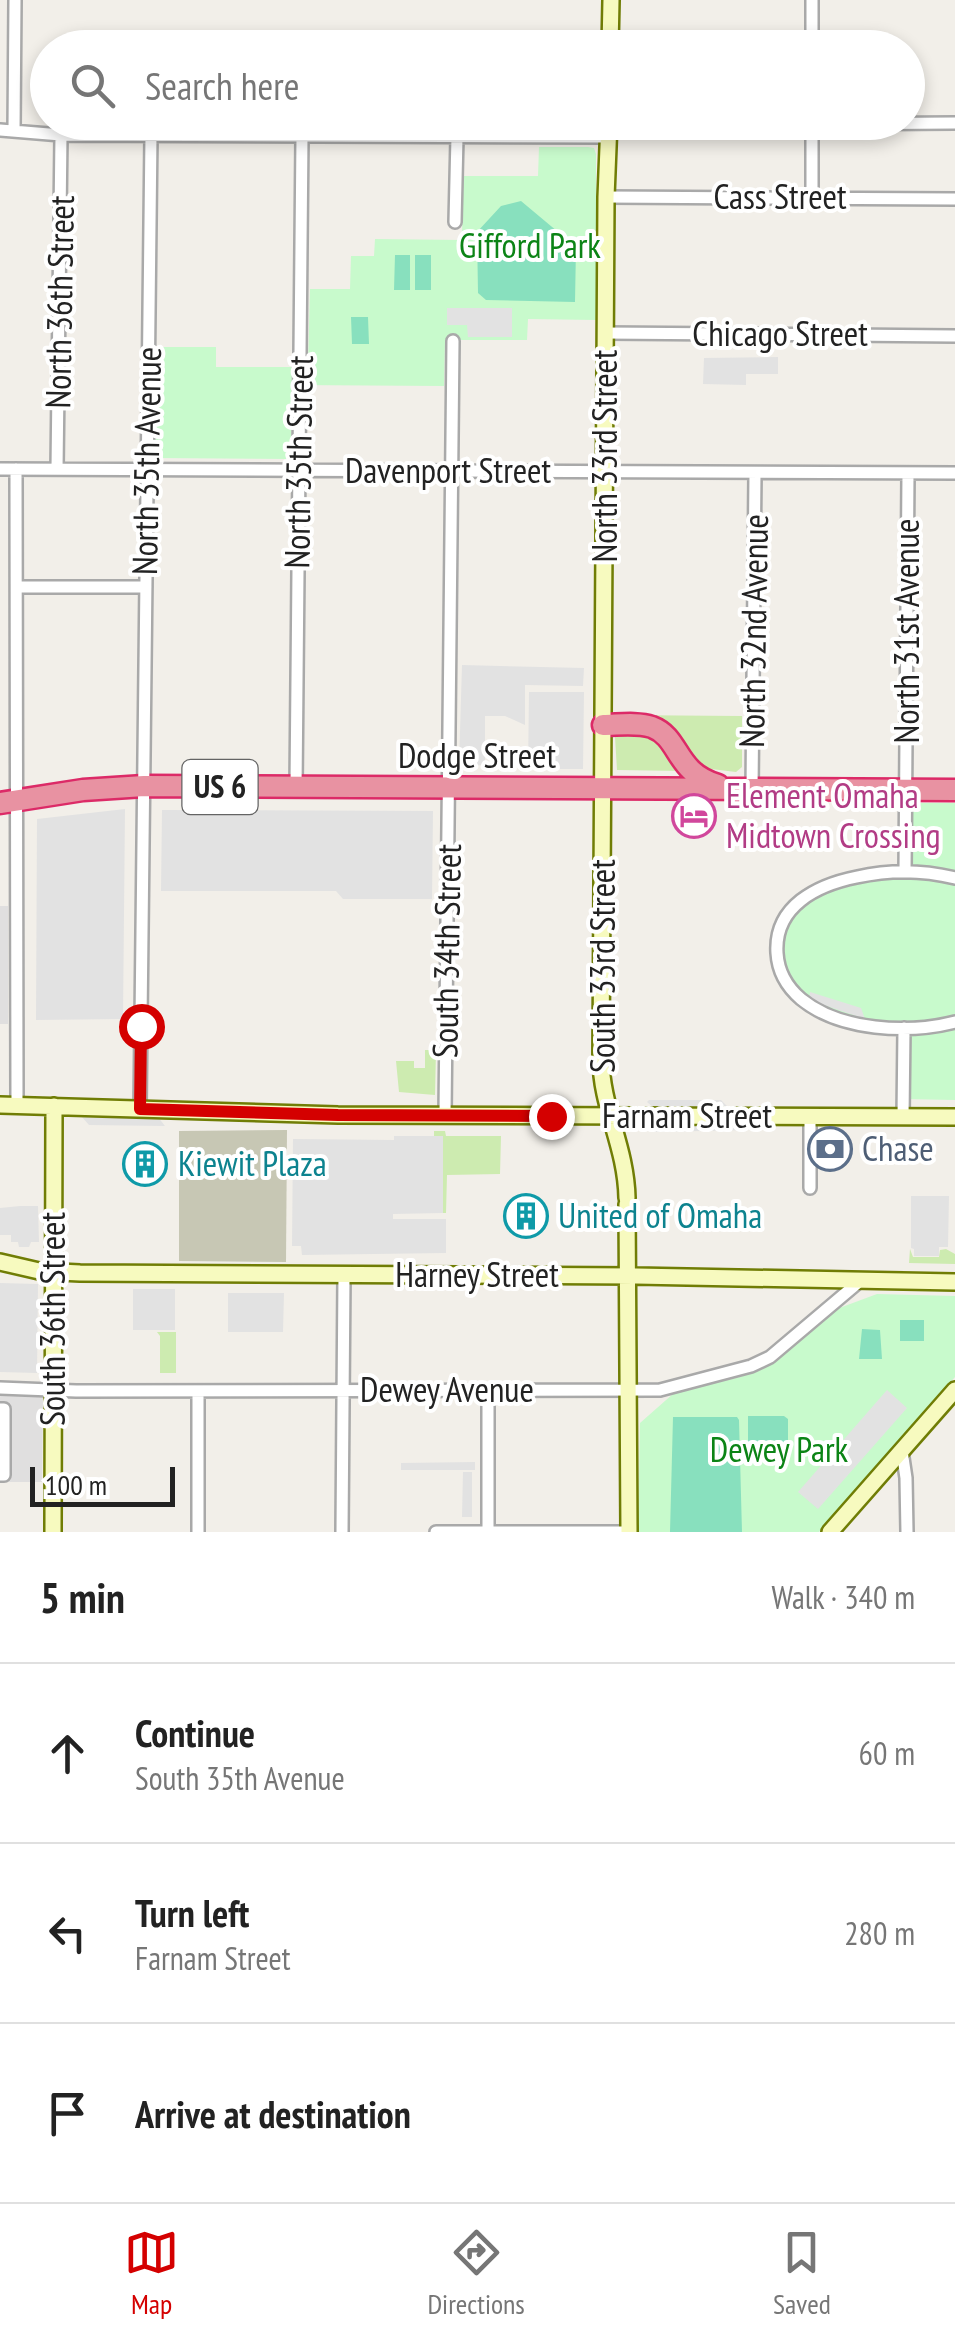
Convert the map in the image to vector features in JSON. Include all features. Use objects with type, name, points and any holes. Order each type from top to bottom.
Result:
[{"type":"highway","points":[[603,725],[657,729],[692,773],[711,783],[746,790]]},
{"type":"highway","name":"Dodge Street","points":[[9,802],[144,786],[955,790]]},
{"type":"street","points":[[14,131],[15,0]]},
{"type":"street","points":[[610,30],[611,0]]},
{"type":"street","points":[[812,0],[812,30]]},
{"type":"street","points":[[925,124],[955,124]]},
{"type":"street","points":[[0,130],[30,132]]},
{"type":"street","name":"North 36th Street","points":[[58,469],[62,140]]},
{"type":"street","name":"North 35th Avenue","points":[[140,1109],[151,140]]},
{"type":"street","name":"North 35th Street","points":[[296,788],[302,140]]},
{"type":"street","points":[[455,222],[456,140]]},
{"type":"street","name":"North 33rd Street","points":[[602,790],[609,140]]},
{"type":"street","points":[[812,140],[812,197]]},
{"type":"street","name":"Cass Street","points":[[606,197],[955,198]]},
{"type":"street","name":"Chicago Street","points":[[605,333],[955,336]]},
{"type":"street","name":"South 34th Street","points":[[445,1115],[452,341]]},
{"type":"street","name":"Davenport Street","points":[[0,469],[955,473]]},
{"type":"street","points":[[8,1105],[16,469]]},
{"type":"street","name":"North 32nd Avenue","points":[[746,790],[755,472]]},
{"type":"street","name":"North 31st Avenue","points":[[905,872],[908,473]]},
{"type":"street","points":[[0,552],[17,552]]},
{"type":"street","points":[[17,587],[146,587]]},
{"type":"street","name":"South 33rd Street","points":[[602,790],[600,1059],[602,1083],[622,1150],[627,1201],[628,1532]]},
{"type":"street","points":[[955,878],[905,872],[848,879],[811,892],[787,914],[777,943],[784,979],[808,1004],[850,1021],[904,1028],[955,1022]]},
{"type":"street","points":[[903,1117],[904,1028]]},
{"type":"street","name":"Farnam Street","points":[[8,1105],[445,1115],[955,1118]]},
{"type":"street","name":"South 36th Street","points":[[53,1532],[54,1106]]},
{"type":"street","points":[[810,1116],[810,1184]]},
{"type":"street","name":"Harney Street","points":[[0,1262],[54,1272],[955,1282]]},
{"type":"street","points":[[342,1532],[344,1275]]},
{"type":"street","name":"Dewey Avenue","points":[[0,1388],[669,1388],[761,1362],[860,1281]]},
{"type":"street","points":[[488,1390],[488,1532]]},
{"type":"street","points":[[830,1532],[955,1390]]},
{"type":"street","points":[[198,1391],[198,1532]]},
{"type":"street","points":[[0,1409],[4,1409],[4,1475],[0,1475]]},
{"type":"street","points":[[902,1451],[906,1532]]},
{"type":"street","points":[[436,1532],[628,1532]]},
{"type":"shaded area","points":[[447,308],[512,308],[512,337],[468,337],[467,325],[447,325]]},
{"type":"shaded area","points":[[778,357],[778,374],[746,374],[746,385],[703,384],[704,358]]},
{"type":"shaded area","points":[[462,665],[584,668],[583,686],[525,685],[525,725],[505,716],[485,716],[485,765],[459,766]]},
{"type":"shaded area","points":[[529,692],[584,692],[583,769],[528,769]]},
{"type":"shaded area","points":[[125,809],[123,1019],[36,1020],[37,819]]},
{"type":"shaded area","points":[[162,810],[433,811],[432,899],[343,899],[336,891],[161,891]]},
{"type":"shaded area","points":[[0,906],[8,906],[8,1024],[0,1024]]},
{"type":"shaded area","points":[[810,992],[861,1008],[865,1019],[809,1000]]},
{"type":"shaded area","points":[[649,1100],[721,1100],[730,1109],[654,1108]]},
{"type":"shaded area","points":[[81,1116],[158,1117],[165,1126],[89,1125]]},
{"type":"shaded area","points":[[644,1124],[742,1124],[749,1130],[652,1132]]},
{"type":"shaded area","points":[[287,1130],[286,1262],[179,1261],[179,1131]]},
{"type":"shaded area","points":[[394,1136],[443,1136],[443,1213],[393,1214],[393,1219],[446,1219],[446,1253],[302,1255],[301,1246],[292,1246],[293,1139],[394,1140]]},
{"type":"shaded area","points":[[911,1196],[949,1196],[948,1247],[939,1247],[939,1256],[914,1256]]},
{"type":"shaded area","points":[[38,1206],[39,1242],[31,1242],[29,1247],[11,1242],[11,1235],[0,1235],[0,1208]]},
{"type":"shaded area","points":[[0,1283],[38,1284],[37,1373],[0,1372]]},
{"type":"shaded area","points":[[133,1289],[175,1289],[175,1330],[133,1330]]},
{"type":"shaded area","points":[[228,1293],[284,1293],[283,1332],[228,1332]]},
{"type":"shaded area","points":[[887,1390],[907,1408],[818,1509],[798,1492]]},
{"type":"shaded area","points":[[0,1395],[43,1395],[42,1482],[0,1482]]},
{"type":"shaded area","points":[[475,1462],[475,1470],[401,1470],[401,1463]]},
{"type":"shaded area","points":[[463,1472],[472,1472],[472,1517],[462,1517]]},
{"type":"green space","name":"Gifford Park","points":[[539,147],[588,147],[594,148],[596,154],[596,320],[528,319],[527,340],[445,340],[444,386],[292,385],[291,459],[155,458],[157,347],[216,347],[216,367],[308,367],[310,289],[350,289],[351,256],[374,256],[375,239],[462,240],[463,176],[538,176]]},
{"type":"green space","points":[[521,201],[576,247],[575,302],[486,300],[478,293],[477,232],[501,206]]},
{"type":"green space","points":[[395,255],[410,255],[410,290],[394,290]]},
{"type":"green space","points":[[415,255],[431,255],[431,290],[415,290]]},
{"type":"green space","points":[[351,317],[368,317],[369,344],[352,344]]},
{"type":"green space","points":[[616,715],[742,716],[742,767],[736,772],[703,768],[673,739]]},
{"type":"green space","points":[[648,729],[682,771],[617,770],[615,737],[619,732]]},
{"type":"green space","points":[[905,803],[955,803],[955,1100],[903,1099],[904,1029],[829,1014],[786,983],[779,929],[811,892],[905,872]]},
{"type":"green space","points":[[425,1050],[436,1050],[435,1095],[399,1092],[396,1061],[414,1061],[414,1068],[425,1068]]},
{"type":"green space","points":[[434,1131],[445,1131],[446,1136],[501,1136],[500,1174],[447,1175],[446,1213],[443,1136],[434,1136]]},
{"type":"green space","points":[[910,1249],[913,1257],[939,1257],[940,1250],[955,1254],[955,1264],[909,1263]]},
{"type":"green space","name":"Dewey Park","points":[[877,1294],[955,1296],[955,1377],[819,1532],[638,1532],[640,1423],[674,1393],[768,1366],[834,1310]]},
{"type":"green space","points":[[900,1320],[924,1320],[924,1341],[900,1341]]},
{"type":"green space","points":[[862,1329],[880,1330],[882,1359],[859,1359]]},
{"type":"green space","points":[[157,1332],[176,1332],[176,1373],[160,1373]]},
{"type":"green space","points":[[748,1416],[784,1416],[788,1419],[788,1443],[748,1446]]},
{"type":"green space","points":[[673,1417],[739,1420],[742,1532],[670,1532]]},
{"type":"place","name":"Element Omaha Midtown Crossing","points":[[694,816]]},
{"type":"place","name":"Chase","points":[[830,1149]]},
{"type":"place","name":"Kiewit Plaza","points":[[145,1164]]},
{"type":"place","name":"United of Omaha","points":[[526,1216]]},
{"type":"route","points":[[141,1026],[140,1109],[551,1116]]}]
